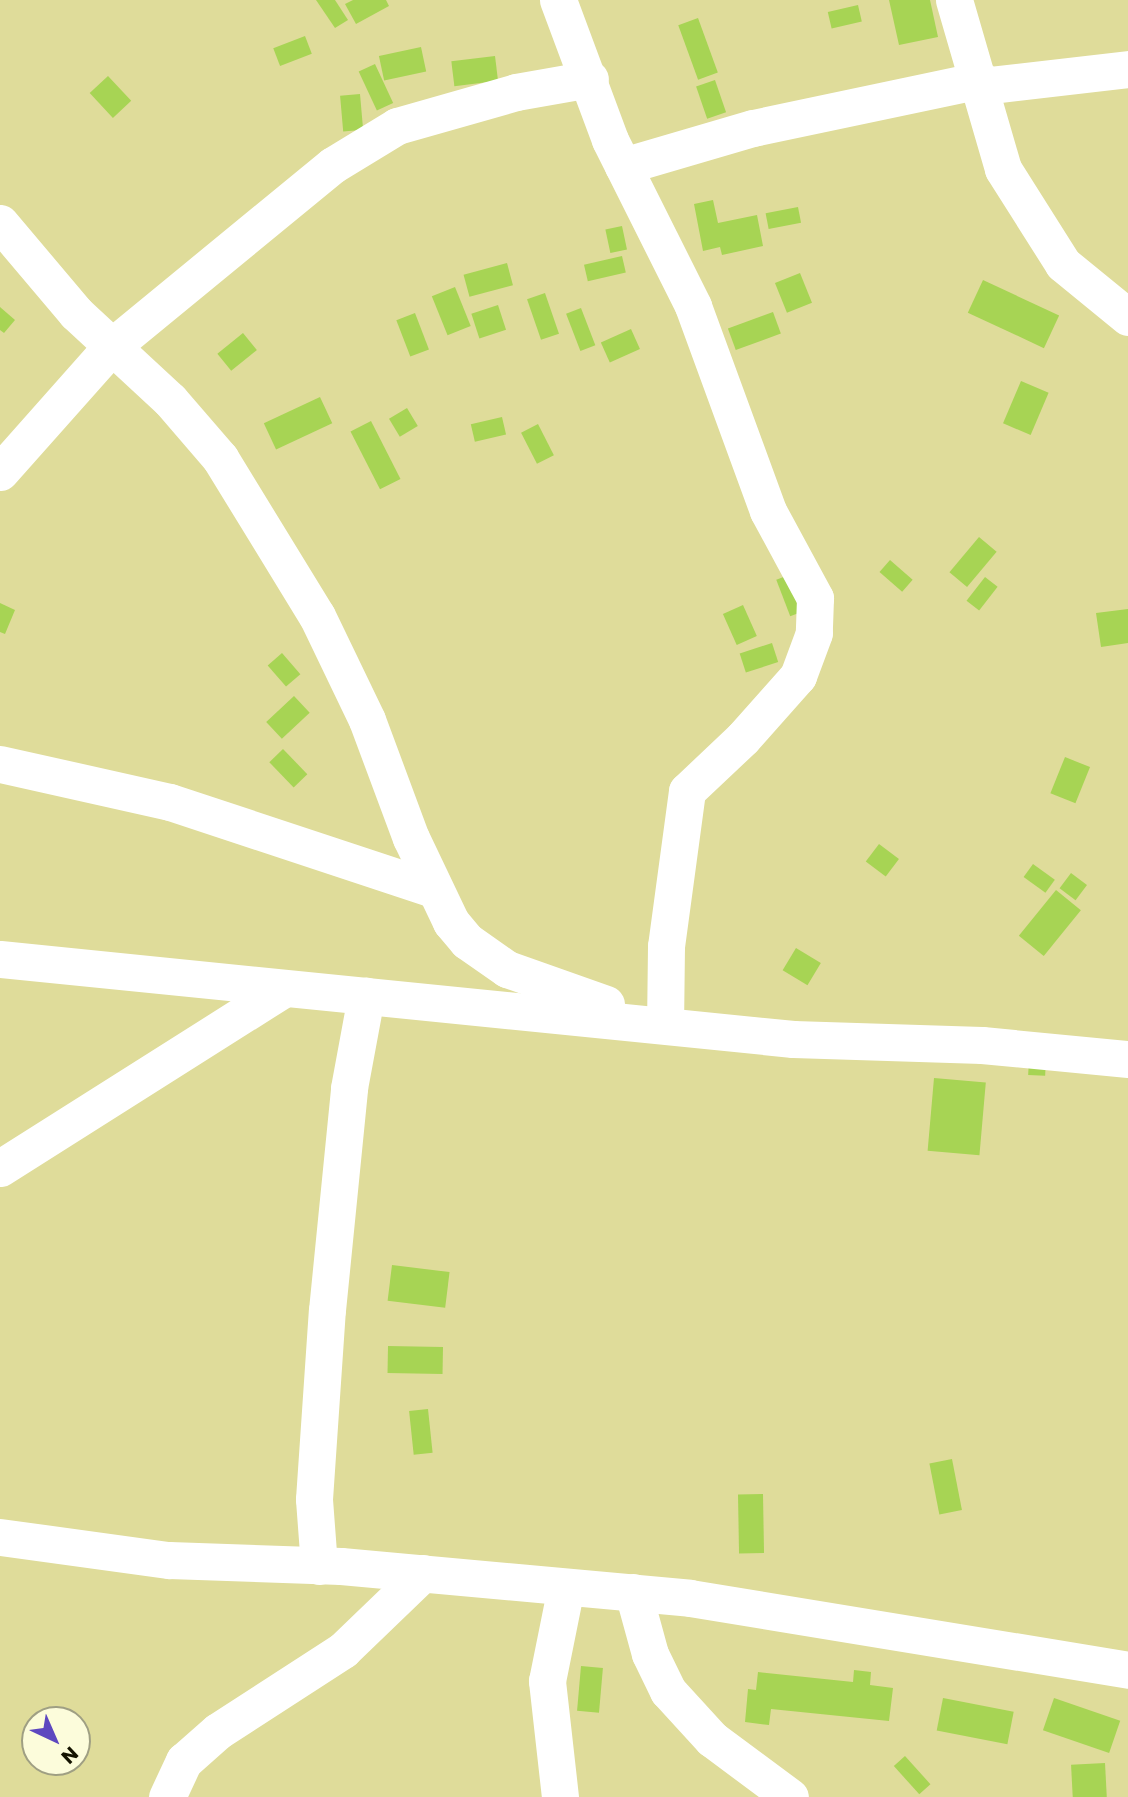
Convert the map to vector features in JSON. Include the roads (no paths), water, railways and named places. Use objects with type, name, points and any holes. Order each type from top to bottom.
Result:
[{"type":"street","points":[[558,0],[622,166],[693,306],[768,511],[816,598],[814,633],[798,676],[743,738],[687,790],[666,946],[665,1025]]},
{"type":"street","points":[[954,0],[981,83],[1003,169],[1039,232],[1063,264],[1128,317]]},
{"type":"street","points":[[622,166],[765,125],[981,83],[1128,69]]},
{"type":"street","points":[[0,472],[110,348],[333,165],[397,125],[504,95],[590,79]]},
{"type":"street","points":[[0,223],[110,348],[170,400],[220,458],[317,616],[367,720],[433,889],[452,922],[482,954],[507,969],[592,996],[626,1021]]},
{"type":"street","points":[[0,764],[170,802],[433,889]]},
{"type":"street","points":[[0,959],[793,1039],[982,1045],[1128,1059]]},
{"type":"street","points":[[0,1168],[283,989]]},
{"type":"street","points":[[319,1566],[314,1499],[327,1310],[349,1088],[366,996]]},
{"type":"street","points":[[0,1537],[169,1560],[423,1573],[690,1598],[1128,1670]]},
{"type":"street","points":[[167,1797],[184,1761],[218,1731],[343,1650],[423,1573]]},
{"type":"street","points":[[560,1797],[547,1681],[566,1587]]},
{"type":"street","points":[[633,1592],[650,1654],[668,1691],[712,1739],[790,1797]]},
{"type":"street","points":[[557,1757],[579,1797]]}]
